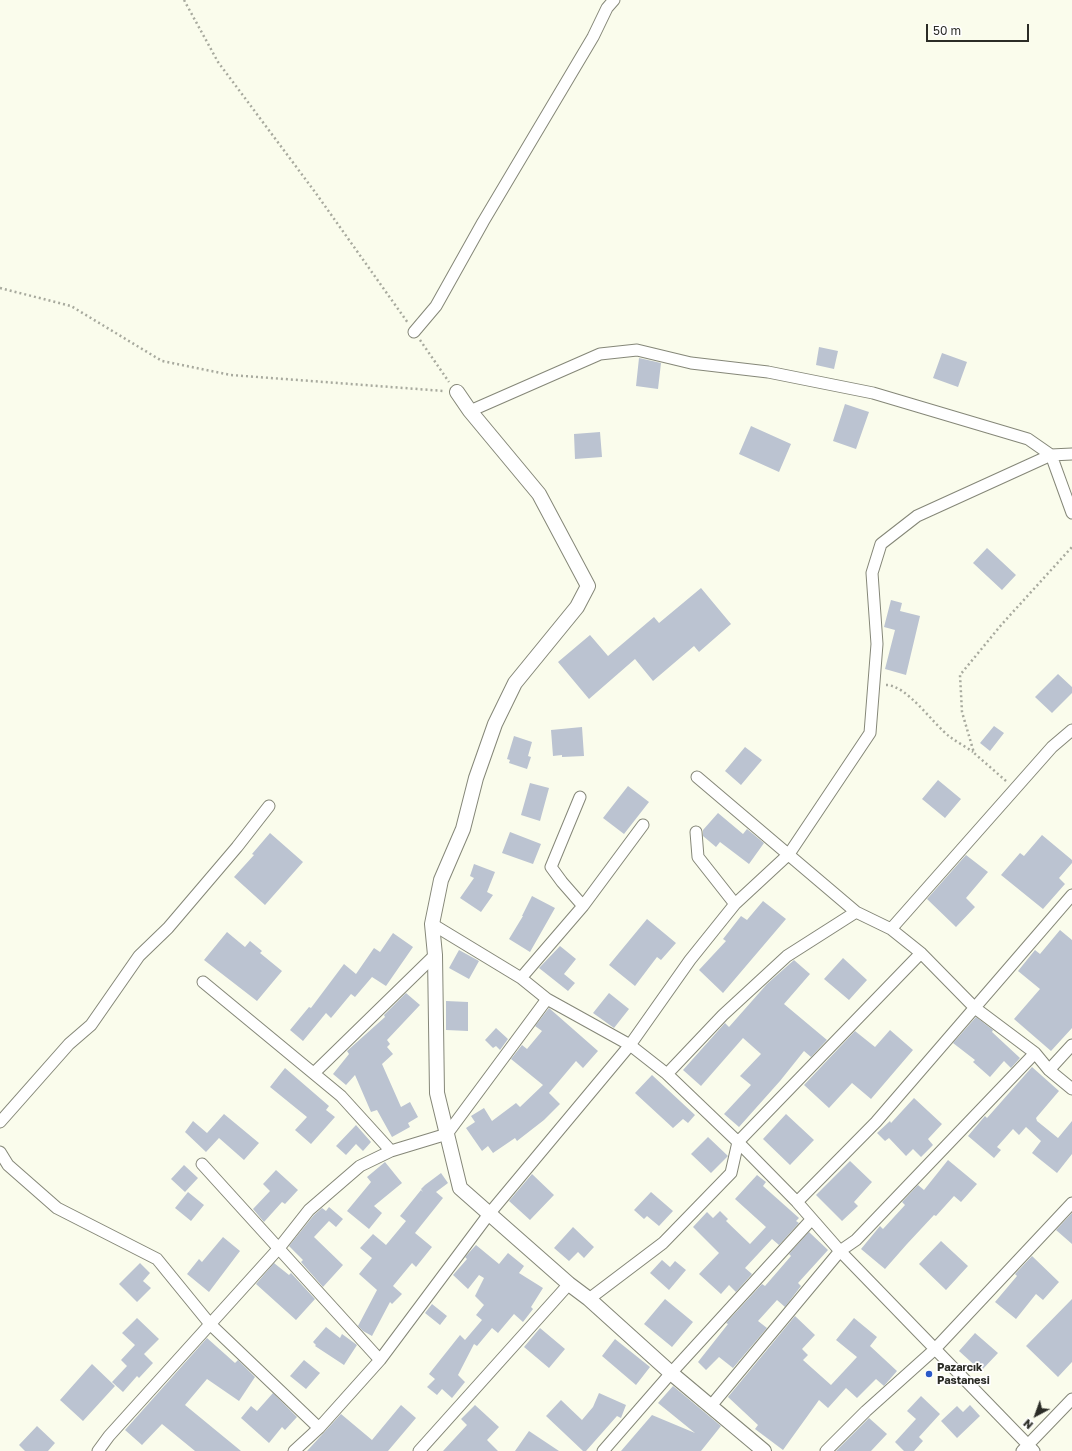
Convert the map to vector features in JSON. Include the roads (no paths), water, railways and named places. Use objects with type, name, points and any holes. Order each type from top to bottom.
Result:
[{"type":"street","points":[[414,332],[436,306],[482,222],[593,37],[607,8],[614,0]]},
{"type":"street","points":[[470,412],[600,354],[638,350],[691,363],[768,372],[873,393],[1028,439],[1051,455],[1072,513]]},
{"type":"street","points":[[457,392],[470,412],[539,494],[588,586],[577,607],[515,683],[495,724],[476,778],[463,829],[441,880],[432,924],[437,1094],[460,1188],[569,1284],[589,1299],[710,1407],[764,1451]]},
{"type":"street","points":[[294,1451],[319,1428],[380,1360],[489,1214],[630,1045],[690,960],[735,904],[789,854],[870,733],[877,644],[872,573],[881,544],[917,516],[1051,455],[1072,454]]},
{"type":"street","points":[[891,929],[1052,747],[1072,730]]},
{"type":"street","points":[[697,777],[856,912],[891,929],[921,953],[975,1008],[1035,1053],[1049,1070],[1072,1090]]},
{"type":"street","points":[[580,797],[552,867],[562,882],[583,906]]},
{"type":"street","points":[[0,1122],[69,1044],[91,1025],[139,956],[168,928],[237,847],[269,806]]},
{"type":"street","points":[[521,978],[583,906],[643,825]]},
{"type":"street","points":[[696,832],[698,857],[735,904]]},
{"type":"street","points":[[797,1202],[876,1122],[1072,895]]},
{"type":"street","points":[[667,1074],[723,1015],[787,956],[856,912]]},
{"type":"street","points":[[432,924],[521,978],[547,999],[630,1045],[667,1074],[738,1142],[797,1202],[811,1220],[1028,1449],[1072,1399]]},
{"type":"street","points":[[589,1299],[663,1243],[731,1173],[738,1142],[921,953]]},
{"type":"street","points":[[314,1073],[434,955]]},
{"type":"street","points":[[203,982],[341,1096],[391,1151]]},
{"type":"street","points":[[98,1451],[109,1436],[279,1248],[309,1210],[360,1166],[391,1151],[447,1134],[547,999]]},
{"type":"street","points":[[1049,1070],[1072,1045]]},
{"type":"street","points":[[710,1407],[840,1251],[856,1240],[1035,1053]]},
{"type":"street","points":[[0,1152],[8,1165],[57,1208],[157,1259],[210,1324],[319,1428]]},
{"type":"street","points":[[202,1164],[380,1360]]},
{"type":"street","points":[[826,1451],[866,1411],[934,1350],[1072,1203]]},
{"type":"street","points":[[603,1451],[671,1373],[811,1220]]},
{"type":"street","points":[[419,1451],[569,1284]]},
{"type":"place","name":"Pazarcık Pastanesi","points":[[929,1374]]}]
